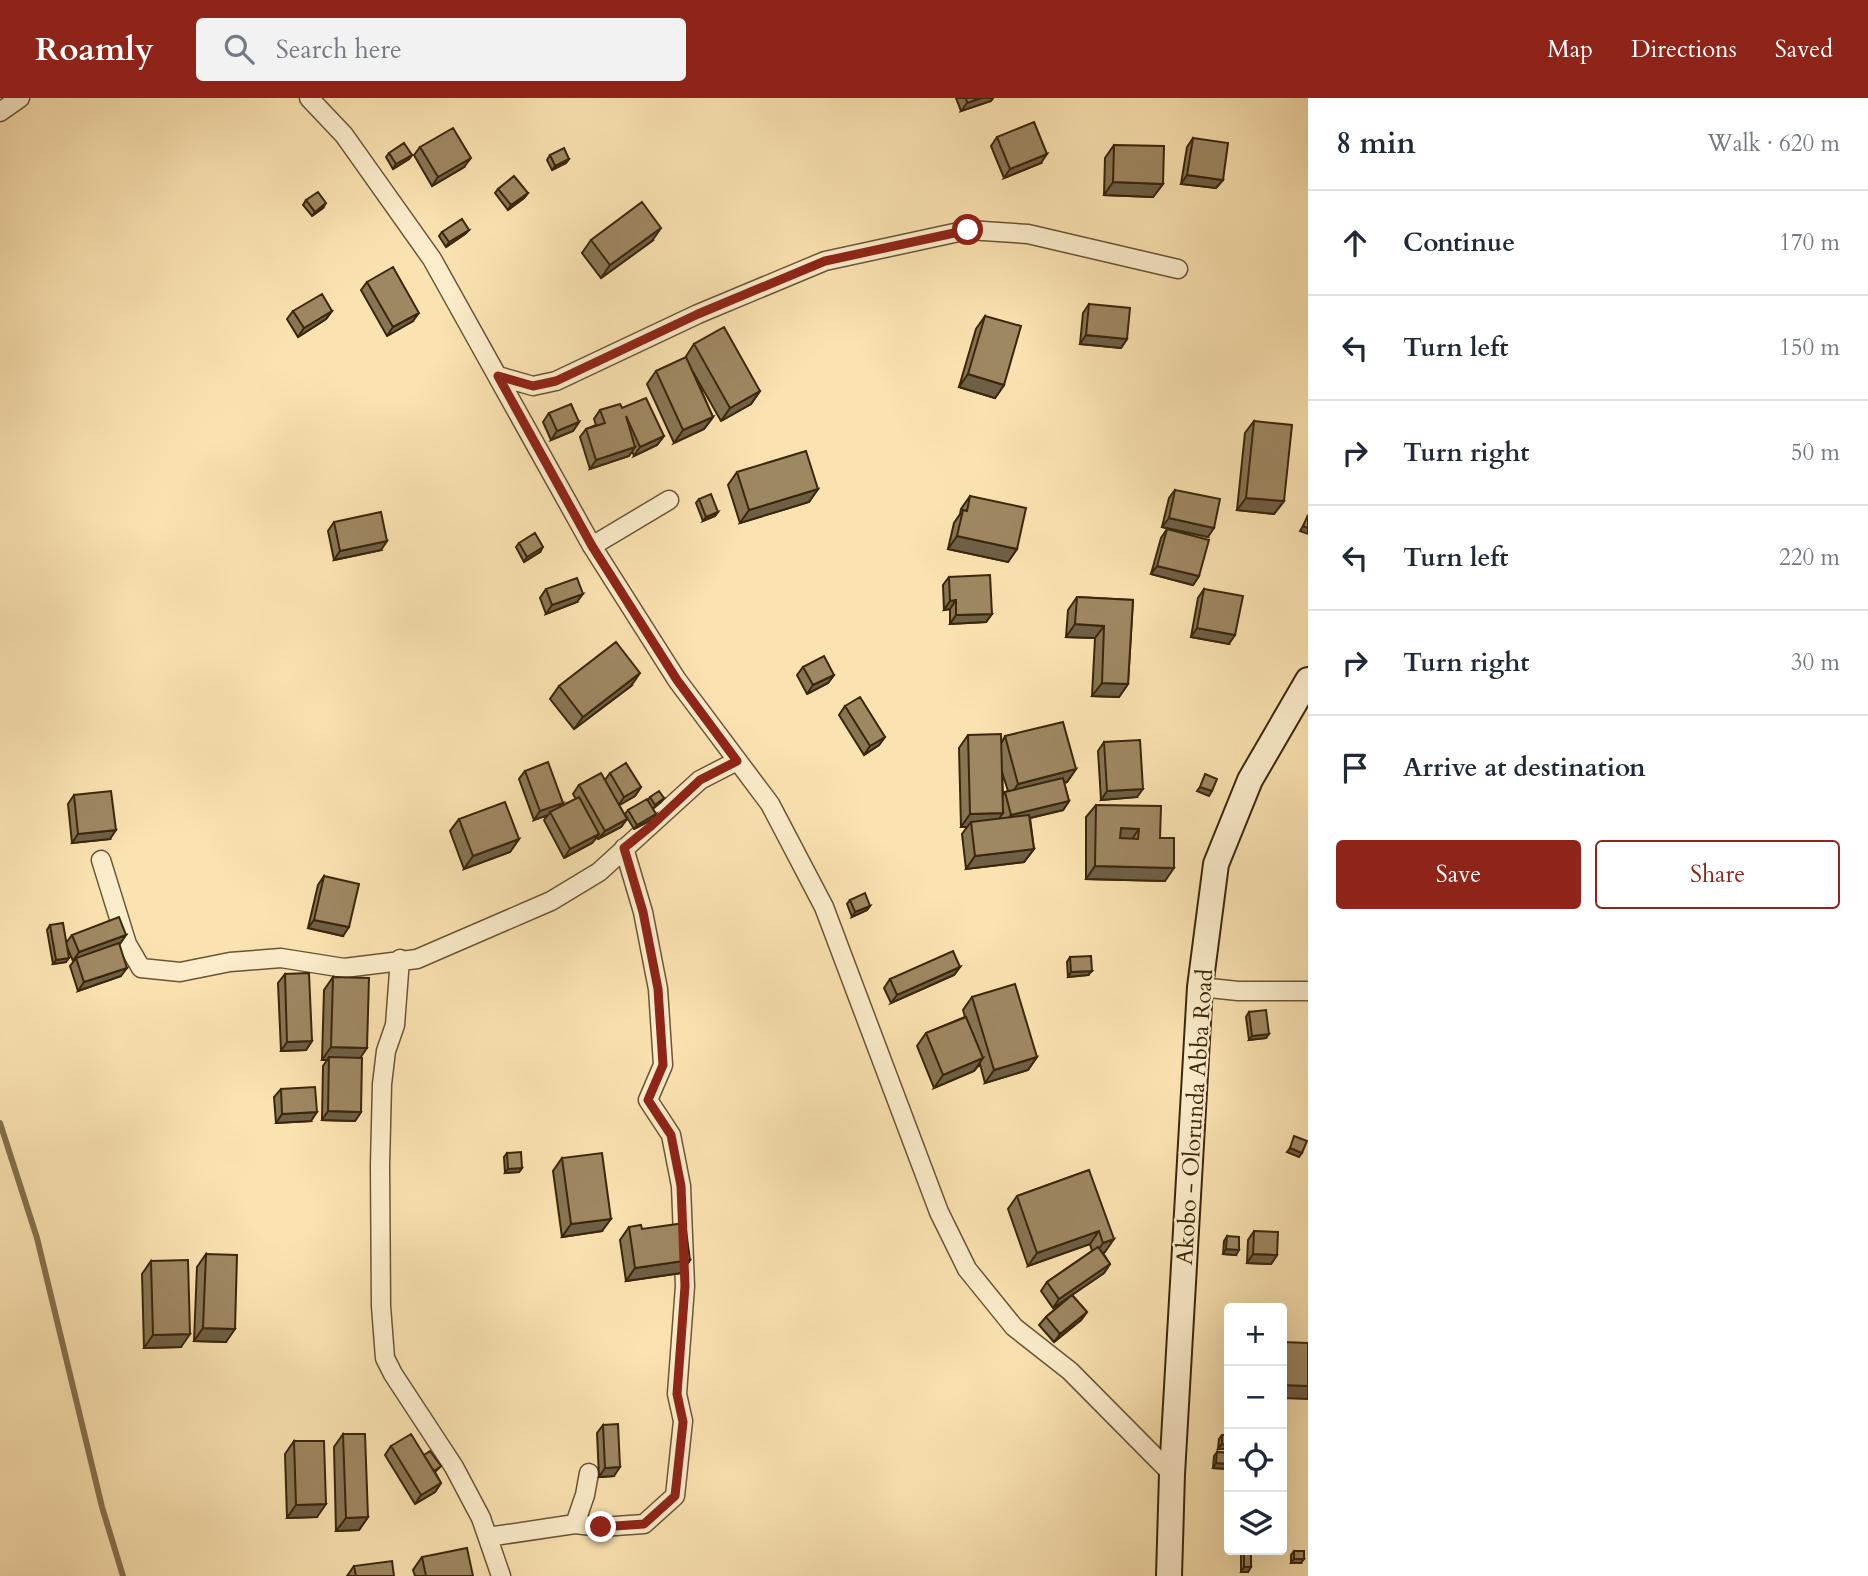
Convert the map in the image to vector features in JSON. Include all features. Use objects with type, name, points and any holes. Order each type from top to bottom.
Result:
[{"type":"main road","name":"Akobo - Olorunda Abba Road","points":[[1169,1576],[1172,1474],[1200,987],[1216,864],[1250,780],[1308,680]]},
{"type":"street","points":[[0,112],[20,98]]},
{"type":"street","points":[[309,98],[344,135],[432,259],[592,546],[677,680],[770,804],[824,907],[939,1212],[967,1269],[1014,1327],[1070,1371],[1172,1474]]},
{"type":"street","points":[[498,376],[533,386],[556,381],[698,314],[825,261],[968,230],[1028,234],[1178,269]]},
{"type":"street","points":[[592,546],[669,499]]},
{"type":"street","points":[[101,860],[127,944],[141,968],[180,972],[230,962],[281,958],[344,968],[417,959],[551,901],[599,872],[700,780],[737,761]]},
{"type":"street","points":[[488,1537],[575,1524],[601,1527],[644,1524],[675,1496],[683,1422],[677,1394],[685,1286],[681,1186],[671,1135],[648,1100],[663,1065],[658,989],[643,912],[624,848]]},
{"type":"street","points":[[400,959],[395,1026],[386,1051],[382,1084],[381,1306],[385,1358],[454,1467],[481,1518],[501,1576]]},
{"type":"street","points":[[1200,987],[1238,991],[1308,991]]},
{"type":"street","points":[[575,1524],[586,1495],[589,1473]]},
{"type":"building","points":[[966,98],[981,98],[967,103]]},
{"type":"building","points":[[1034,122],[1047,154],[1010,169],[997,137]]},
{"type":"building","points":[[453,128],[471,158],[438,177],[420,147]]},
{"type":"building","points":[[1193,138],[1228,143],[1223,180],[1187,175]]},
{"type":"building","points":[[404,143],[412,155],[396,164],[389,153]]},
{"type":"building","points":[[1114,145],[1164,146],[1163,184],[1113,182]]},
{"type":"building","points":[[564,148],[569,159],[555,166],[550,155]]},
{"type":"building","points":[[514,176],[528,193],[511,205],[498,189]]},
{"type":"building","points":[[318,192],[326,203],[315,212],[306,200]]},
{"type":"building","points":[[642,202],[661,228],[610,265],[591,240]]},
{"type":"building","points":[[462,219],[469,230],[449,242],[442,232]]},
{"type":"building","points":[[393,267],[419,313],[393,327],[367,282]]},
{"type":"building","points":[[322,294],[332,311],[304,328],[293,311]]},
{"type":"building","points":[[1089,304],[1130,308],[1127,339],[1086,335]]},
{"type":"building","points":[[985,316],[1021,326],[1004,385],[968,374]]},
{"type":"building","points":[[724,327],[760,391],[730,408],[694,344]]},
{"type":"building","points":[[686,357],[713,417],[683,430],[656,371]]},
{"type":"building","points":[[646,398],[664,436],[640,447],[626,416],[635,447],[596,460],[586,429],[605,423],[600,410],[620,404],[622,408]]},
{"type":"building","points":[[571,404],[579,422],[557,431],[549,413]]},
{"type":"building","points":[[1254,421],[1292,425],[1284,501],[1246,498]]},
{"type":"building","points":[[806,451],[818,489],[749,510],[737,472]]},
{"type":"building","points":[[1175,490],[1220,499],[1214,528],[1169,518]]},
{"type":"building","points":[[711,494],[718,512],[706,517],[699,499]]},
{"type":"building","points":[[970,496],[1026,508],[1017,549],[957,536],[963,510],[967,511]]},
{"type":"building","points":[[381,512],[387,541],[340,551],[334,522]]},
{"type":"building","points":[[1308,515],[1308,528],[1303,526]]},
{"type":"building","points":[[1167,529],[1209,540],[1199,576],[1157,566]]},
{"type":"building","points":[[535,533],[543,547],[527,557],[519,543]]},
{"type":"building","points":[[990,575],[992,614],[956,615],[956,600],[950,601],[949,577]]},
{"type":"building","points":[[577,578],[583,594],[552,605],[546,589]]},
{"type":"building","points":[[1204,589],[1243,596],[1235,635],[1197,628]]},
{"type":"building","points":[[1077,597],[1133,600],[1128,684],[1102,683],[1104,626],[1075,624]]},
{"type":"building","points":[[616,642],[640,673],[583,717],[559,686]]},
{"type":"building","points":[[824,656],[834,675],[813,685],[803,667]]},
{"type":"building","points":[[860,697],[885,737],[870,746],[845,706]]},
{"type":"building","points":[[1063,722],[1076,769],[1018,784],[1005,736]]},
{"type":"building","points":[[1001,734],[1003,813],[970,814],[968,735]]},
{"type":"building","points":[[1140,740],[1143,789],[1107,791],[1104,742]]},
{"type":"building","points":[[548,762],[563,803],[540,811],[525,771]]},
{"type":"building","points":[[626,763],[641,787],[624,797],[610,773]]},
{"type":"building","points":[[601,773],[627,819],[605,831],[579,785]]},
{"type":"building","points":[[1205,774],[1217,779],[1212,791],[1200,787]]},
{"type":"building","points":[[1063,778],[1069,801],[1011,815],[1005,792]]},
{"type":"building","points":[[111,791],[116,830],[78,834],[74,795]]},
{"type":"building","points":[[659,791],[664,798],[655,805],[650,797]]},
{"type":"building","points":[[579,797],[599,834],[570,849],[550,812]]},
{"type":"building","points":[[647,799],[656,814],[637,825],[628,810]]},
{"type":"building","points":[[505,802],[519,839],[473,856],[459,819]]},
{"type":"building","points":[[1096,805],[1161,806],[1160,838],[1174,838],[1174,868],[1095,866]],"holes":[[[1121,828],[1139,829],[1138,839],[1120,838]]]},
{"type":"building","points":[[1029,815],[1034,849],[975,856],[971,822]]},
{"type":"building","points":[[324,876],[359,884],[349,927],[314,920]]},
{"type":"building","points":[[865,893],[870,906],[855,912],[850,900]]},
{"type":"building","points":[[119,917],[126,935],[79,952],[72,935]]},
{"type":"building","points":[[63,923],[69,958],[56,960],[50,925]]},
{"type":"building","points":[[119,943],[127,968],[84,982],[76,958]]},
{"type":"building","points":[[953,951],[960,967],[897,995],[890,979]]},
{"type":"building","points":[[1091,956],[1092,971],[1071,972],[1070,957]]},
{"type":"building","points":[[309,973],[312,1041],[287,1042],[285,974]]},
{"type":"building","points":[[333,977],[369,978],[367,1048],[331,1047]]},
{"type":"building","points":[[1015,984],[1037,1057],[994,1070],[972,997]]},
{"type":"building","points":[[1266,1010],[1269,1034],[1252,1036],[1249,1012]]},
{"type":"building","points":[[966,1017],[983,1058],[943,1075],[926,1033]]},
{"type":"building","points":[[329,1057],[362,1058],[361,1112],[328,1111]]},
{"type":"building","points":[[315,1087],[317,1112],[282,1114],[281,1089]]},
{"type":"building","points":[[1294,1136],[1307,1141],[1302,1153],[1290,1148]]},
{"type":"building","points":[[521,1152],[522,1168],[508,1169],[507,1153]]},
{"type":"building","points":[[602,1153],[611,1219],[571,1224],[562,1158]]},
{"type":"building","points":[[1089,1170],[1114,1239],[1103,1243],[1099,1231],[1037,1253],[1017,1196]]},
{"type":"building","points":[[685,1223],[690,1260],[635,1268],[629,1227],[641,1225],[642,1229]]},
{"type":"building","points":[[1254,1231],[1278,1232],[1277,1255],[1253,1254]]},
{"type":"building","points":[[1227,1236],[1239,1237],[1239,1250],[1226,1249]]},
{"type":"building","points":[[1098,1247],[1110,1264],[1059,1299],[1047,1282]]},
{"type":"building","points":[[206,1254],[237,1255],[235,1329],[203,1328]]},
{"type":"building","points":[[188,1260],[190,1334],[153,1335],[151,1261]]},
{"type":"building","points":[[1072,1295],[1087,1312],[1060,1334],[1046,1317]]},
{"type":"building","points":[[1287,1342],[1308,1343],[1308,1386],[1287,1385]]},
{"type":"building","points":[[618,1424],[620,1467],[605,1468],[603,1425]]},
{"type":"building","points":[[343,1434],[365,1434],[368,1517],[346,1518]]},
{"type":"building","points":[[411,1434],[441,1483],[421,1495],[391,1446]]},
{"type":"building","points":[[294,1441],[324,1441],[326,1504],[296,1505]]},
{"type":"building","points":[[430,1451],[441,1466],[434,1471],[424,1455]]},
{"type":"building","points":[[1217,1452],[1224,1453],[1224,1464],[1216,1463]]},
{"type":"building","points":[[467,1548],[473,1576],[426,1576],[422,1557]]},
{"type":"building","points":[[1294,1551],[1304,1551],[1304,1559],[1294,1559]]},
{"type":"building","points":[[1244,1555],[1251,1555],[1251,1567],[1244,1567]]},
{"type":"building","points":[[392,1561],[394,1576],[356,1576],[354,1566]]},
{"type":"waterway","points":[[0,1123],[37,1238],[102,1507],[123,1576]]},
{"type":"route","points":[[601,1527],[644,1524],[675,1496],[683,1422],[677,1394],[685,1286],[681,1186],[671,1135],[648,1100],[663,1065],[658,989],[643,912],[624,848],[700,780],[737,761],[677,680],[592,546],[498,376],[533,386],[556,381],[698,314],[825,261],[968,230]]}]
